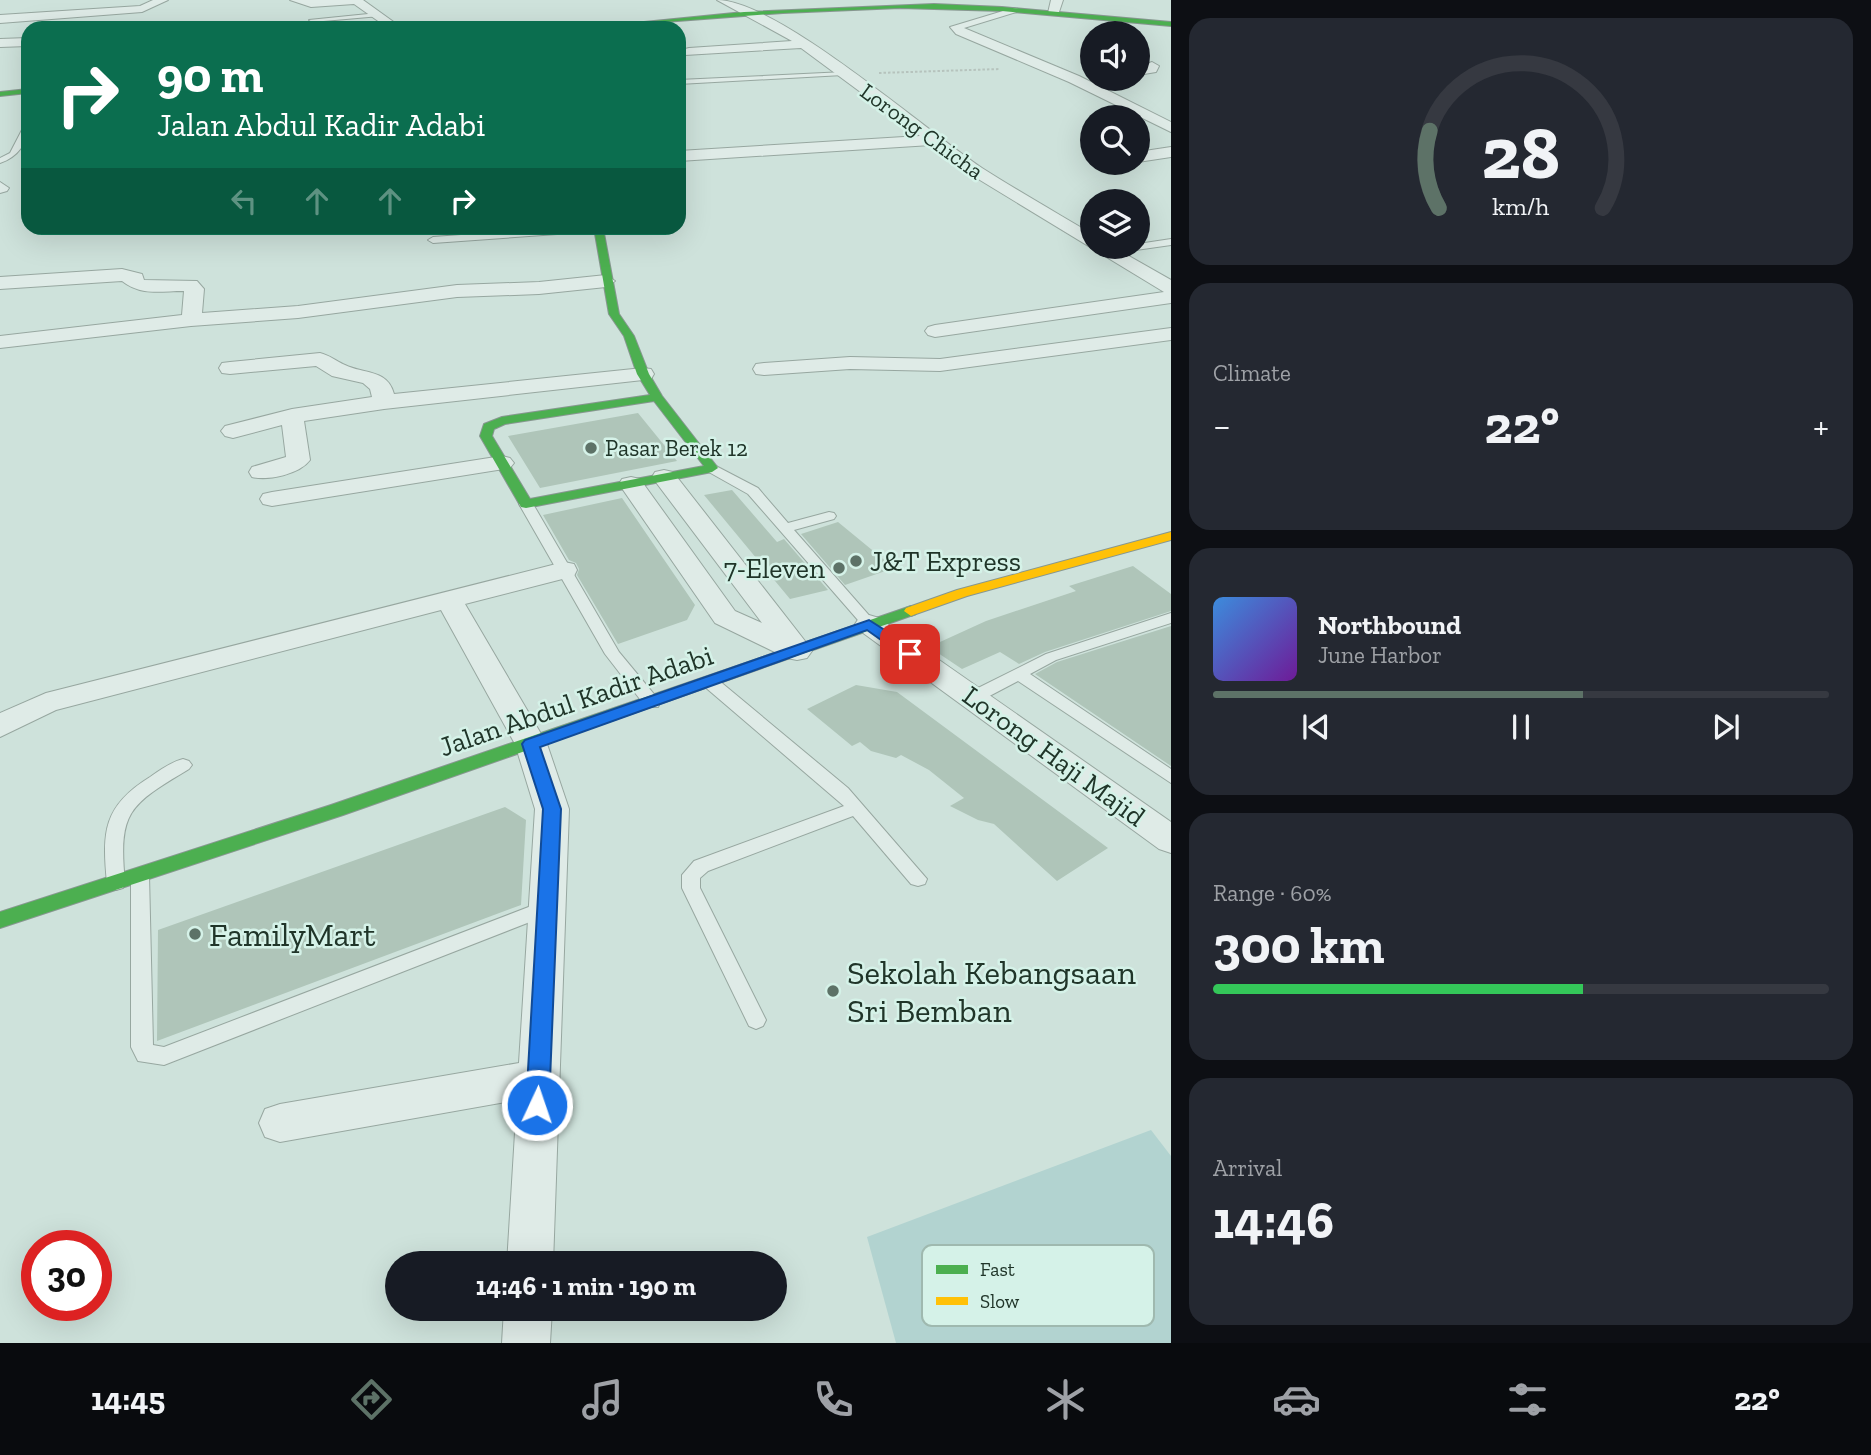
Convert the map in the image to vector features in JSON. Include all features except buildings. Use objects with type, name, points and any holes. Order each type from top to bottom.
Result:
[{"type":"main road","points":[[654,21],[924,3],[1019,5],[1171,23]]},
{"type":"main road","points":[[0,92],[21,90]]},
{"type":"main road","points":[[600,235],[614,314],[629,336],[643,374],[657,397],[712,468],[526,504],[486,436],[488,427],[494,424],[657,397]]},
{"type":"main road","name":"Jalan Abdul Kadir Adabi","points":[[0,920],[711,683],[869,624],[962,593],[1171,536]]},
{"type":"street","points":[[0,19],[142,9],[150,7],[156,0],[162,0]]},
{"type":"street","points":[[296,0],[312,4],[356,0],[386,21]]},
{"type":"street","name":"Lorong Chicha","points":[[723,0],[804,44],[976,172],[1080,235]]},
{"type":"street","points":[[38,1],[40,15]]},
{"type":"street","points":[[1019,5],[956,27],[1074,79],[1171,128]]},
{"type":"street","points":[[0,43],[21,42]]},
{"type":"street","points":[[689,52],[804,44]]},
{"type":"street","points":[[1150,69],[1152,66]]},
{"type":"street","points":[[1074,79],[1080,78]]},
{"type":"street","points":[[686,156],[934,140]]},
{"type":"street","points":[[1150,155],[1171,152]]},
{"type":"street","name":"Lorong Chicha","points":[[1121,259],[1171,288]]},
{"type":"street","points":[[0,283],[122,275],[135,278],[135,283],[141,286],[185,284],[194,289],[191,320]]},
{"type":"street","points":[[0,342],[191,320],[298,312],[457,291],[539,288],[606,281]]},
{"type":"street","points":[[935,331],[1171,297]]},
{"type":"street","points":[[764,369],[850,363],[940,365],[1171,334]]},
{"type":"street","points":[[230,368],[320,359],[340,371],[370,378],[382,387],[384,402]]},
{"type":"street","points":[[233,431],[292,416],[384,402],[643,374]]},
{"type":"street","points":[[261,472],[298,460],[292,416]]},
{"type":"street","points":[[272,499],[502,463]]},
{"type":"street","points":[[664,477],[797,650]]},
{"type":"street","points":[[631,484],[725,617],[797,650]]},
{"type":"street","points":[[0,726],[46,703],[448,597],[564,570]]},
{"type":"street","points":[[448,597],[531,744],[552,809],[531,1251]]},
{"type":"street","name":"Lorong Haji Majid","points":[[869,624],[1171,840]]},
{"type":"street","points":[[280,1123],[539,1078]]},
{"type":"street","points":[[526,1343],[527,1321]]},
{"type":"lane","points":[[312,20],[378,15]]},
{"type":"lane","points":[[686,82],[845,74]]},
{"type":"lane","points":[[0,161],[13,155],[21,140]]},
{"type":"lane","points":[[433,240],[502,235]]},
{"type":"lane","points":[[1150,243],[1171,242]]},
{"type":"lane","points":[[712,468],[753,491],[869,624]]},
{"type":"lane","points":[[526,504],[613,654],[652,703]]},
{"type":"lane","points":[[784,528],[829,516]]},
{"type":"lane","points":[[972,698],[1051,657],[1171,618]]},
{"type":"lane","points":[[1019,674],[1171,777]]},
{"type":"lane","points":[[711,683],[842,792],[918,880]]},
{"type":"lane","points":[[116,883],[112,831],[121,811],[138,791],[183,765]]},
{"type":"lane","points":[[757,1020],[691,888],[691,875],[701,866],[857,808]]},
{"type":"lane","points":[[140,875],[142,1047],[146,1054],[153,1056],[173,1053],[546,908]]},
{"type":"path","points":[[845,74],[1048,68]]},
{"type":"shaded area","points":[[1151,1130],[1171,1156],[1171,1343],[896,1343],[867,1237]]},
{"type":"traffic: fast","points":[[655,21],[822,9],[934,6],[1002,9],[1171,24]]},
{"type":"traffic: fast","points":[[0,94],[21,92]]},
{"type":"traffic: fast","points":[[599,235],[614,314],[629,336],[643,374],[657,397]]},
{"type":"traffic: fast","points":[[657,397],[712,468],[526,504],[486,436],[488,427],[502,421],[657,397]]},
{"type":"traffic: fast","points":[[0,920],[337,810],[911,611]]},
{"type":"traffic: slow","points":[[911,611],[962,593],[1171,536]]},
{"type":"place","name":"Pasar Berek 12","points":[[591,448]]},
{"type":"place","name":"J&T Express","points":[[856,561]]},
{"type":"place","name":"7-Eleven","points":[[839,568]]},
{"type":"place","name":"FamilyMart","points":[[195,934]]},
{"type":"place","name":"Sekolah Kebangsaan Sri Bemban","points":[[833,991]]},
{"type":"route","points":[[537,1105],[552,809],[531,744],[711,683],[869,624],[910,654]]}]
